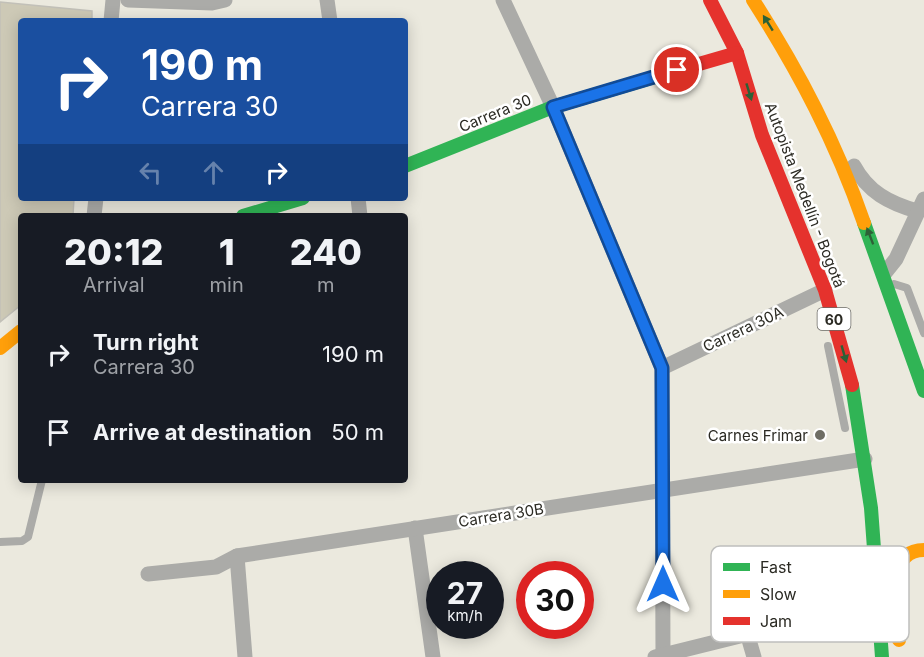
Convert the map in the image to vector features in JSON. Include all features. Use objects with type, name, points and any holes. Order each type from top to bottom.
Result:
[{"type":"main road","name":"Autopista Medellín - Bogotá","points":[[710,0],[737,53],[762,135],[833,315],[851,381],[862,546]]},
{"type":"main road","points":[[753,0],[795,66],[846,171],[886,278],[924,391]]},
{"type":"main road","name":"Carrera 30","points":[[408,165],[553,107],[737,53]]},
{"type":"main road","points":[[253,213],[293,201]]},
{"type":"main road","points":[[0,348],[18,333]]},
{"type":"main road","points":[[909,552],[924,550]]},
{"type":"main road","name":"Autopista Medellín - Bogotá","points":[[877,642],[882,657]]},
{"type":"main road","points":[[899,642],[900,657]]},
{"type":"street","points":[[111,18],[113,0]]},
{"type":"street","points":[[128,0],[212,3],[225,0]]},
{"type":"street","points":[[327,0],[330,18]]},
{"type":"street","points":[[503,0],[553,107],[662,368],[659,656],[713,642]]},
{"type":"street","points":[[795,66],[810,79],[825,100],[855,168],[868,187],[892,204],[920,205],[886,278]]},
{"type":"street","name":"Carrera 30A","points":[[662,368],[825,290]]},
{"type":"street","name":"Carrera 30B","points":[[148,574],[216,567],[237,556],[855,461]]},
{"type":"street","points":[[415,528],[433,657]]},
{"type":"street","points":[[237,556],[245,657]]},
{"type":"street","points":[[750,642],[754,657]]},
{"type":"lane","points":[[886,278],[907,288],[924,333]]},
{"type":"lane","points":[[833,315],[827,349],[847,439]]},
{"type":"lane","points":[[0,542],[22,541],[28,537],[41,483]]},
{"type":"building","points":[[0,2],[92,11],[92,18],[18,18],[18,201],[74,201],[73,213],[18,213],[18,307],[0,322]]},
{"type":"traffic: fast","points":[[408,165],[553,107],[661,75]]},
{"type":"traffic: fast","points":[[253,213],[293,201]]},
{"type":"traffic: fast","points":[[864,223],[924,391]]},
{"type":"traffic: fast","points":[[852,385],[871,508],[874,546]]},
{"type":"traffic: fast","points":[[881,642],[882,657]]},
{"type":"traffic: slow","points":[[753,0],[786,54],[829,136],[864,223]]},
{"type":"traffic: slow","points":[[0,348],[18,333]]},
{"type":"traffic: slow","points":[[909,555],[924,550]]},
{"type":"traffic: jam","points":[[710,0],[737,53],[762,135],[825,290],[852,385]]},
{"type":"traffic: jam","points":[[661,75],[737,53]]},
{"type":"place","name":"Carnes Frimar","points":[[820,435]]},
{"type":"route","points":[[663,584],[662,368],[553,107],[677,70]]}]
